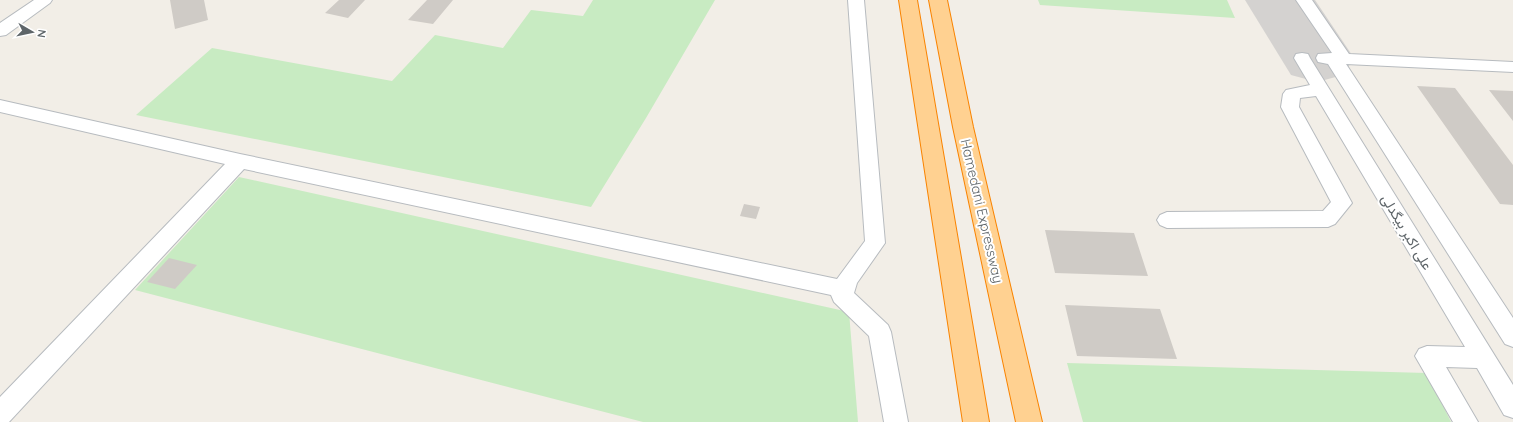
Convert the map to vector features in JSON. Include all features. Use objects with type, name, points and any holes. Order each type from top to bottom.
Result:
[{"type":"highway","points":[[908,0],[976,422]]},
{"type":"highway","name":"Hamedani Expressway","points":[[938,0],[963,127],[1029,422]]},
{"type":"lane","points":[[0,31],[44,0]]},
{"type":"lane","points":[[856,0],[875,243],[847,280],[842,296],[880,332],[896,422]]},
{"type":"lane","points":[[1304,0],[1339,59],[1513,337]]},
{"type":"lane","name":"علی اکبر بیگدلی","points":[[1339,59],[1302,58],[1513,407]]},
{"type":"lane","points":[[1339,59],[1513,67]]},
{"type":"lane","points":[[1168,220],[1328,219],[1342,203],[1290,107],[1292,94],[1320,89]]},
{"type":"lane","points":[[0,106],[240,161],[839,288]]},
{"type":"lane","points":[[0,414],[240,161]]},
{"type":"lane","points":[[1466,422],[1427,356],[1483,358]]},
{"type":"green space","points":[[593,0],[715,0],[646,118],[591,207],[136,115],[212,48],[392,81],[435,35],[503,48],[531,10],[583,16]]},
{"type":"green space","points":[[1038,0],[1227,0],[1235,18],[1040,5]]},
{"type":"green space","points":[[239,177],[849,312],[858,422],[643,422],[135,290]]},
{"type":"green space","points":[[1067,363],[1427,373],[1451,422],[1083,422]]},
{"type":"building","points":[[170,0],[204,0],[208,20],[175,29]]},
{"type":"building","points":[[339,0],[365,0],[348,18],[325,13]]},
{"type":"building","points":[[427,0],[453,0],[433,24],[408,20]]},
{"type":"building","points":[[1417,86],[1455,88],[1513,165],[1513,205],[1500,204]]},
{"type":"building","points":[[1489,90],[1513,91],[1513,121]]},
{"type":"building","points":[[744,204],[760,207],[756,219],[740,216]]},
{"type":"building","points":[[1045,230],[1134,233],[1148,276],[1055,273]]},
{"type":"building","points":[[169,258],[197,265],[175,289],[147,282]]},
{"type":"building","points":[[1065,305],[1160,309],[1177,359],[1077,356]]},
{"type":"runway","points":[[1280,0],[1317,58]]}]
